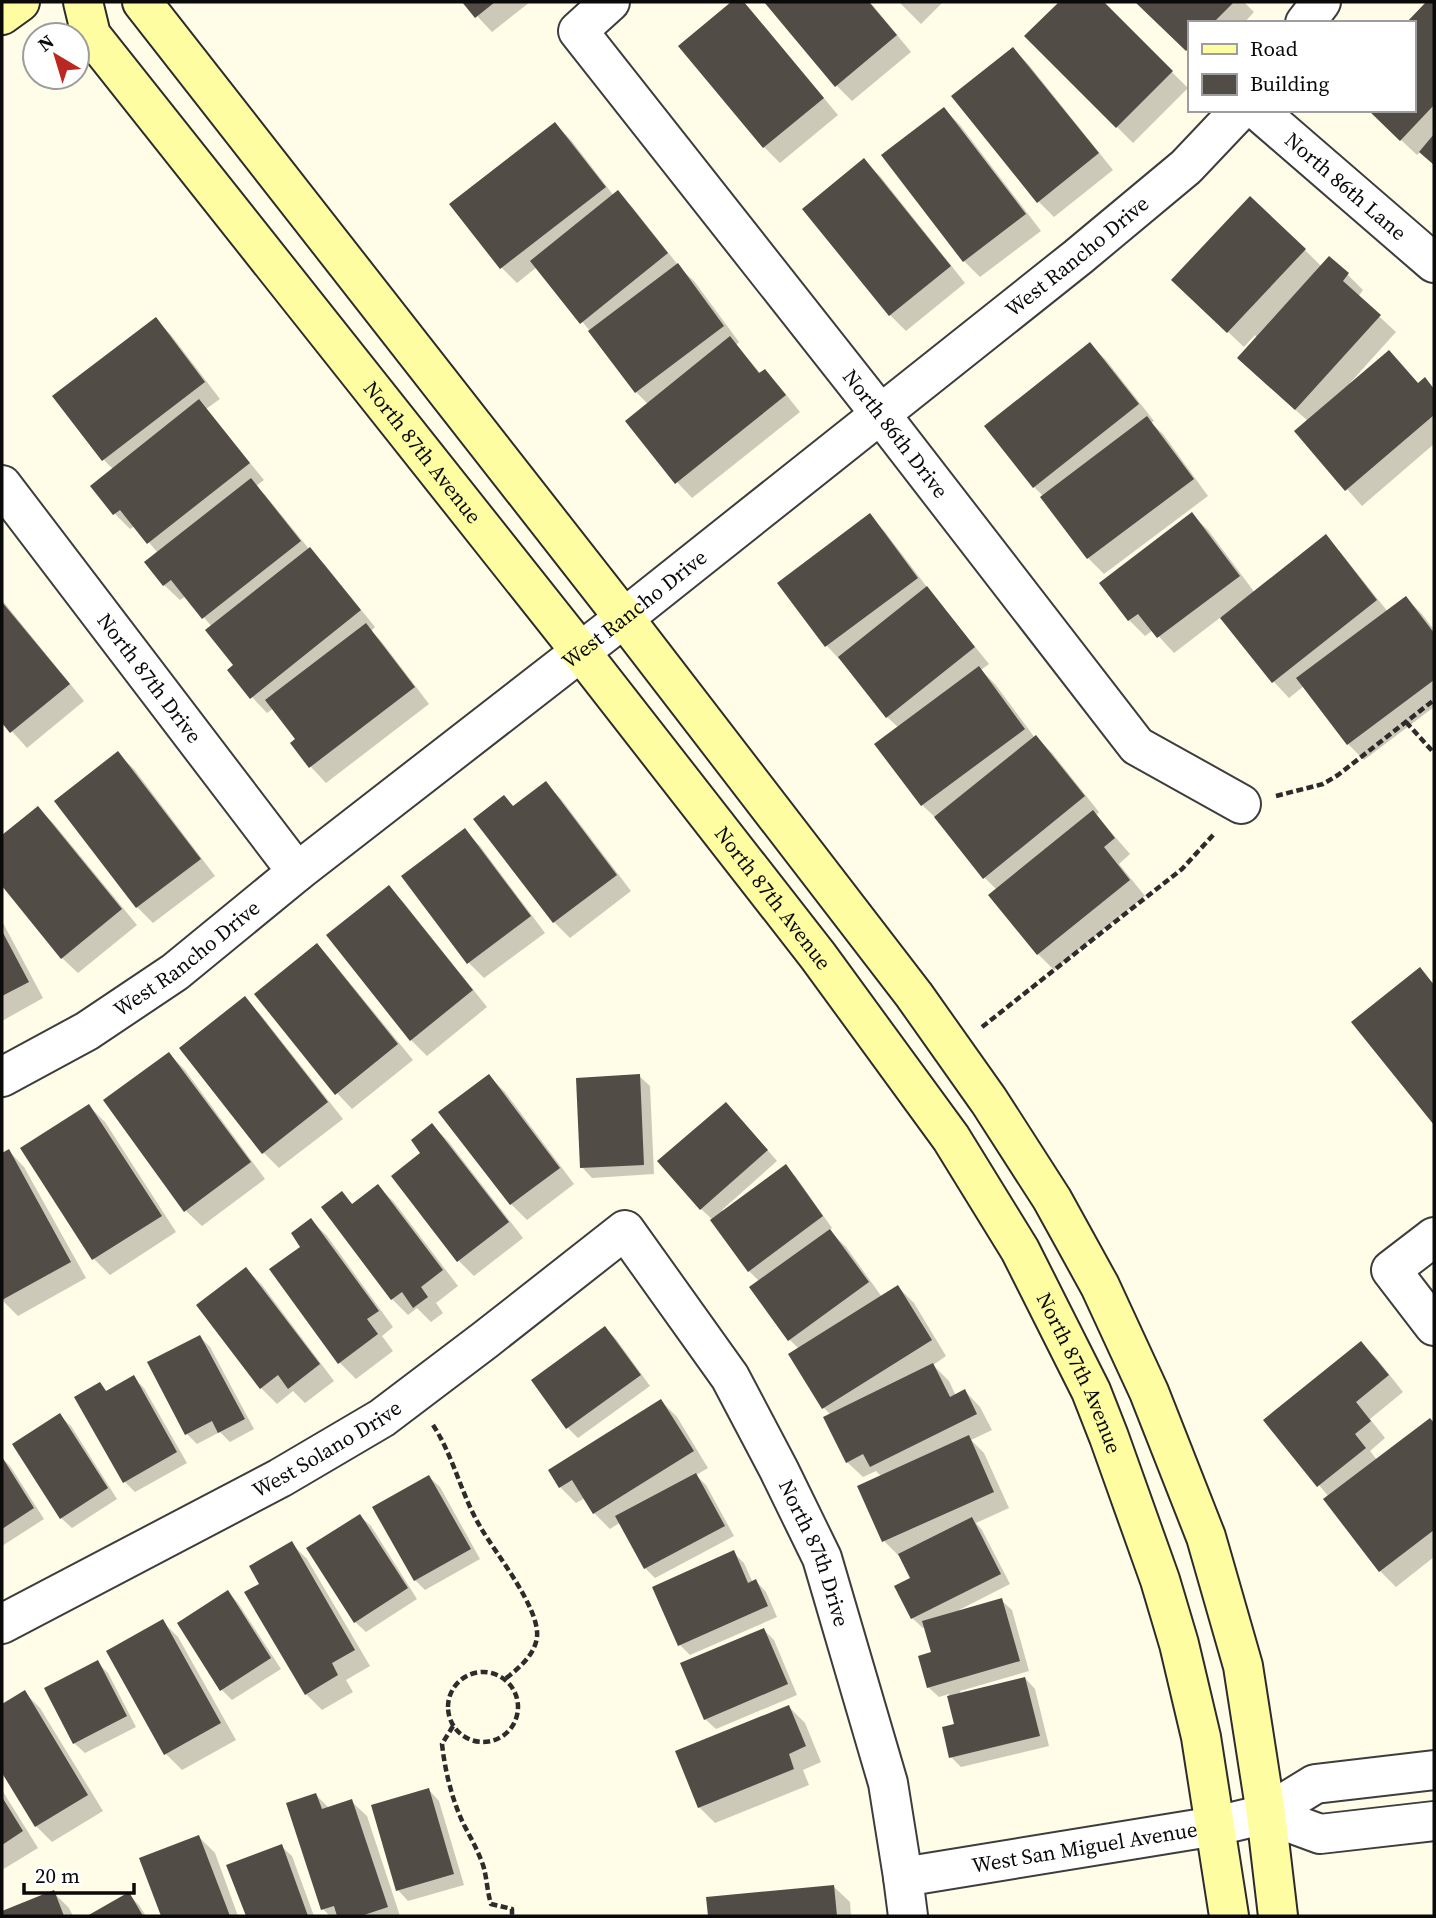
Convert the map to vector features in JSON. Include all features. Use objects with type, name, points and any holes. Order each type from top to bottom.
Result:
[{"type":"street","points":[[2,15],[20,2]]},
{"type":"street","name":"North 87th Avenue","points":[[83,2],[90,35],[580,651],[818,956],[943,1127],[1020,1251],[1091,1391],[1160,1580],[1179,1644],[1201,1737],[1229,1916]]},
{"type":"street","points":[[142,2],[624,618],[914,995],[989,1101],[1052,1199],[1100,1286],[1149,1392],[1206,1537],[1243,1666],[1266,1814],[1278,1916]]},
{"type":"street","name":"North 86th Drive","points":[[610,2],[578,31],[881,415],[1136,746],[1241,804]]},
{"type":"street","points":[[1307,21],[1321,2]]},
{"type":"street","name":"West Rancho Drive","points":[[2,1077],[87,1031],[175,972],[297,872],[624,618],[1079,257],[1186,167],[1238,112]]},
{"type":"street","name":"North 86th Lane","points":[[1259,112],[1434,263]]},
{"type":"street","name":"North 87th Drive","points":[[2,485],[297,872]]},
{"type":"street","name":"North 87th Drive","points":[[625,1230],[730,1377],[822,1558],[888,1783],[908,1916]]},
{"type":"street","name":"West Solano Drive","points":[[2,1624],[279,1478],[382,1418],[625,1230]]},
{"type":"street","points":[[1434,1237],[1391,1270],[1434,1326]]},
{"type":"street","name":"West San Miguel Avenue","points":[[904,1877],[1216,1826],[1266,1814],[1315,1784],[1434,1770]]},
{"type":"street","points":[[1266,1814],[1320,1834],[1434,1821]]},
{"type":"path","points":[[953,1049],[1182,869],[1241,804],[1324,784],[1434,700]]},
{"type":"path","points":[[1406,722],[1434,753]]},
{"type":"path","points":[[411,1396],[439,1434],[479,1525],[534,1615],[537,1639],[533,1651],[516,1671],[505,1679]]},
{"type":"path","points":[[489,1672],[505,1679],[515,1692],[517,1715],[505,1735],[483,1743],[461,1735],[453,1726],[448,1716],[447,1704],[450,1693],[466,1676],[489,1672]]},
{"type":"path","points":[[453,1726],[442,1744],[452,1792],[484,1868],[491,1903],[512,1909],[512,1916]]},
{"type":"building","points":[[462,2],[495,2],[475,18]]},
{"type":"building","points":[[731,2],[744,2],[824,98],[763,148],[678,46]]},
{"type":"building","points":[[764,2],[869,2],[897,35],[835,87]]},
{"type":"building","points":[[1059,2],[1104,2],[1173,71],[1116,128],[1024,36]]},
{"type":"building","points":[[1135,2],[1234,2],[1215,21],[1188,21],[1186,51]]},
{"type":"building","points":[[1426,2],[1434,2],[1434,105],[1400,141],[1370,112],[1415,112],[1415,21],[1408,21]]},
{"type":"building","points":[[1013,47],[1099,153],[1037,203],[951,96]]},
{"type":"building","points":[[944,107],[1026,214],[963,262],[881,155]]},
{"type":"building","points":[[555,122],[606,187],[500,269],[449,204]]},
{"type":"building","points":[[1434,134],[1434,165],[1419,152]]},
{"type":"building","points":[[864,158],[951,266],[889,316],[802,209]]},
{"type":"building","points":[[618,190],[668,253],[580,324],[530,261]]},
{"type":"building","points":[[1250,196],[1306,249],[1227,333],[1171,280]]},
{"type":"building","points":[[1329,256],[1349,273],[1343,281],[1381,315],[1295,410],[1237,358]]},
{"type":"building","points":[[678,263],[724,326],[635,393],[588,331]]},
{"type":"building","points":[[156,317],[205,382],[102,461],[52,396]]},
{"type":"building","points":[[730,336],[759,373],[765,369],[786,395],[675,484],[625,421]]},
{"type":"building","points":[[1090,342],[1139,404],[1033,488],[984,426]]},
{"type":"building","points":[[1389,350],[1418,383],[1425,377],[1434,389],[1434,415],[1345,491],[1294,431]]},
{"type":"building","points":[[199,399],[250,463],[147,544],[120,510],[113,515],[90,486]]},
{"type":"building","points":[[1147,416],[1194,479],[1087,559],[1040,497]]},
{"type":"building","points":[[251,478],[301,541],[202,619],[171,580],[163,586],[144,562]]},
{"type":"building","points":[[1192,512],[1240,576],[1157,638],[1138,614],[1128,621],[1099,583]]},
{"type":"building","points":[[870,513],[918,578],[825,647],[777,583]]},
{"type":"building","points":[[1326,534],[1377,600],[1272,683],[1220,618]]},
{"type":"building","points":[[310,547],[361,610],[250,699],[227,670],[233,665],[205,630]]},
{"type":"building","points":[[927,586],[975,647],[886,718],[838,657]]},
{"type":"building","points":[[1406,596],[1434,633],[1434,680],[1347,745],[1296,678]]},
{"type":"building","points":[[2,602],[70,684],[10,733],[2,723]]},
{"type":"building","points":[[366,623],[415,687],[309,768],[290,743],[295,739],[265,700]]},
{"type":"building","points":[[979,666],[1025,729],[921,806],[874,744]]},
{"type":"building","points":[[1036,735],[1085,796],[983,879],[934,817]]},
{"type":"building","points":[[118,751],[201,859],[136,908],[54,801]]},
{"type":"building","points":[[546,781],[617,875],[553,923],[473,819],[504,795],[513,806]]},
{"type":"building","points":[[38,806],[122,909],[61,959],[2,886],[2,835]]},
{"type":"building","points":[[1093,810],[1115,838],[1104,847],[1130,880],[1037,955],[988,895]]},
{"type":"building","points":[[465,828],[531,916],[467,964],[401,876]]},
{"type":"building","points":[[389,885],[473,990],[410,1041],[326,935]]},
{"type":"building","points":[[2,931],[29,982],[2,996]]},
{"type":"building","points":[[317,943],[398,1044],[335,1095],[254,994]]},
{"type":"building","points":[[1420,967],[1434,985],[1434,1125],[1351,1022]]},
{"type":"building","points":[[245,996],[328,1102],[262,1154],[179,1048]]},
{"type":"building","points":[[169,1052],[251,1162],[184,1212],[103,1100]]},
{"type":"building","points":[[489,1074],[560,1168],[510,1205],[438,1112]]},
{"type":"building","points":[[640,1074],[644,1165],[580,1168],[576,1078]]},
{"type":"building","points":[[726,1102],[768,1150],[700,1210],[657,1161]]},
{"type":"building","points":[[89,1104],[162,1216],[92,1260],[20,1148]]},
{"type":"building","points":[[432,1123],[509,1222],[457,1262],[391,1176],[420,1153],[411,1140]]},
{"type":"building","points":[[9,1149],[71,1262],[2,1300],[2,1153]]},
{"type":"building","points":[[786,1164],[823,1216],[748,1272],[710,1220]]},
{"type":"building","points":[[378,1184],[443,1270],[421,1287],[428,1297],[413,1308],[402,1292],[391,1300],[321,1207],[342,1191],[352,1204]]},
{"type":"building","points":[[311,1218],[379,1311],[367,1319],[378,1334],[338,1364],[269,1269],[300,1247],[291,1233]]},
{"type":"building","points":[[830,1229],[869,1282],[788,1341],[749,1287]]},
{"type":"building","points":[[246,1267],[320,1364],[288,1389],[278,1375],[260,1389],[196,1305]]},
{"type":"building","points":[[898,1285],[932,1340],[822,1409],[788,1354]]},
{"type":"building","points":[[605,1326],[641,1375],[566,1429],[531,1380]]},
{"type":"building","points":[[200,1335],[245,1419],[218,1433],[212,1421],[185,1435],[147,1362]]},
{"type":"building","points":[[1361,1341],[1389,1375],[1356,1402],[1371,1421],[1355,1434],[1366,1448],[1317,1487],[1263,1420]]},
{"type":"building","points":[[933,1363],[950,1397],[965,1389],[977,1414],[870,1467],[863,1454],[846,1463],[823,1417]]},
{"type":"building","points":[[134,1375],[177,1452],[123,1483],[74,1397],[100,1382],[106,1391]]},
{"type":"building","points":[[661,1399],[694,1451],[593,1514],[572,1480],[559,1488],[548,1470]]},
{"type":"building","points":[[60,1413],[108,1488],[60,1519],[12,1444]]},
{"type":"building","points":[[1430,1418],[1434,1423],[1434,1530],[1379,1572],[1323,1499]]},
{"type":"building","points":[[969,1435],[994,1492],[882,1542],[857,1486]]},
{"type":"building","points":[[2,1457],[34,1508],[2,1529]]},
{"type":"building","points":[[696,1473],[725,1526],[644,1569],[615,1516]]},
{"type":"building","points":[[429,1475],[471,1549],[414,1581],[372,1507]]},
{"type":"building","points":[[360,1514],[408,1588],[354,1623],[306,1548]]},
{"type":"building","points":[[972,1517],[1001,1574],[911,1619],[894,1586],[910,1578],[898,1554]]},
{"type":"building","points":[[292,1541],[355,1650],[332,1663],[338,1675],[305,1695],[244,1592],[259,1584],[249,1566]]},
{"type":"building","points":[[734,1550],[748,1583],[756,1579],[768,1606],[678,1646],[652,1587]]},
{"type":"building","points":[[228,1590],[271,1658],[220,1691],[177,1623]]},
{"type":"building","points":[[1002,1598],[1020,1661],[927,1688],[918,1656],[931,1652],[922,1621]]},
{"type":"building","points":[[163,1619],[221,1723],[164,1755],[106,1651]]},
{"type":"building","points":[[764,1628],[788,1684],[704,1720],[680,1663]]},
{"type":"building","points":[[98,1660],[127,1716],[73,1744],[44,1688]]},
{"type":"building","points":[[1025,1677],[1040,1736],[949,1758],[942,1727],[954,1724],[947,1696]]},
{"type":"building","points":[[25,1690],[88,1795],[35,1827],[2,1773],[2,1704]]},
{"type":"building","points":[[789,1705],[806,1746],[789,1754],[794,1769],[698,1808],[675,1751]]},
{"type":"building","points":[[429,1788],[454,1874],[396,1891],[371,1805]]},
{"type":"building","points":[[316,1793],[322,1809],[352,1799],[388,1907],[361,1916],[337,1916],[334,1906],[321,1910],[286,1803]]},
{"type":"building","points":[[2,1797],[23,1831],[2,1845]]},
{"type":"building","points":[[199,1835],[230,1916],[161,1916],[139,1858]]},
{"type":"building","points":[[282,1844],[308,1916],[246,1916],[226,1865]]},
{"type":"building","points":[[834,1885],[837,1916],[708,1916],[706,1897]]},
{"type":"building","points":[[54,1890],[64,1916],[2,1916],[2,1911]]},
{"type":"building","points":[[129,1892],[143,1916],[87,1916]]}]
